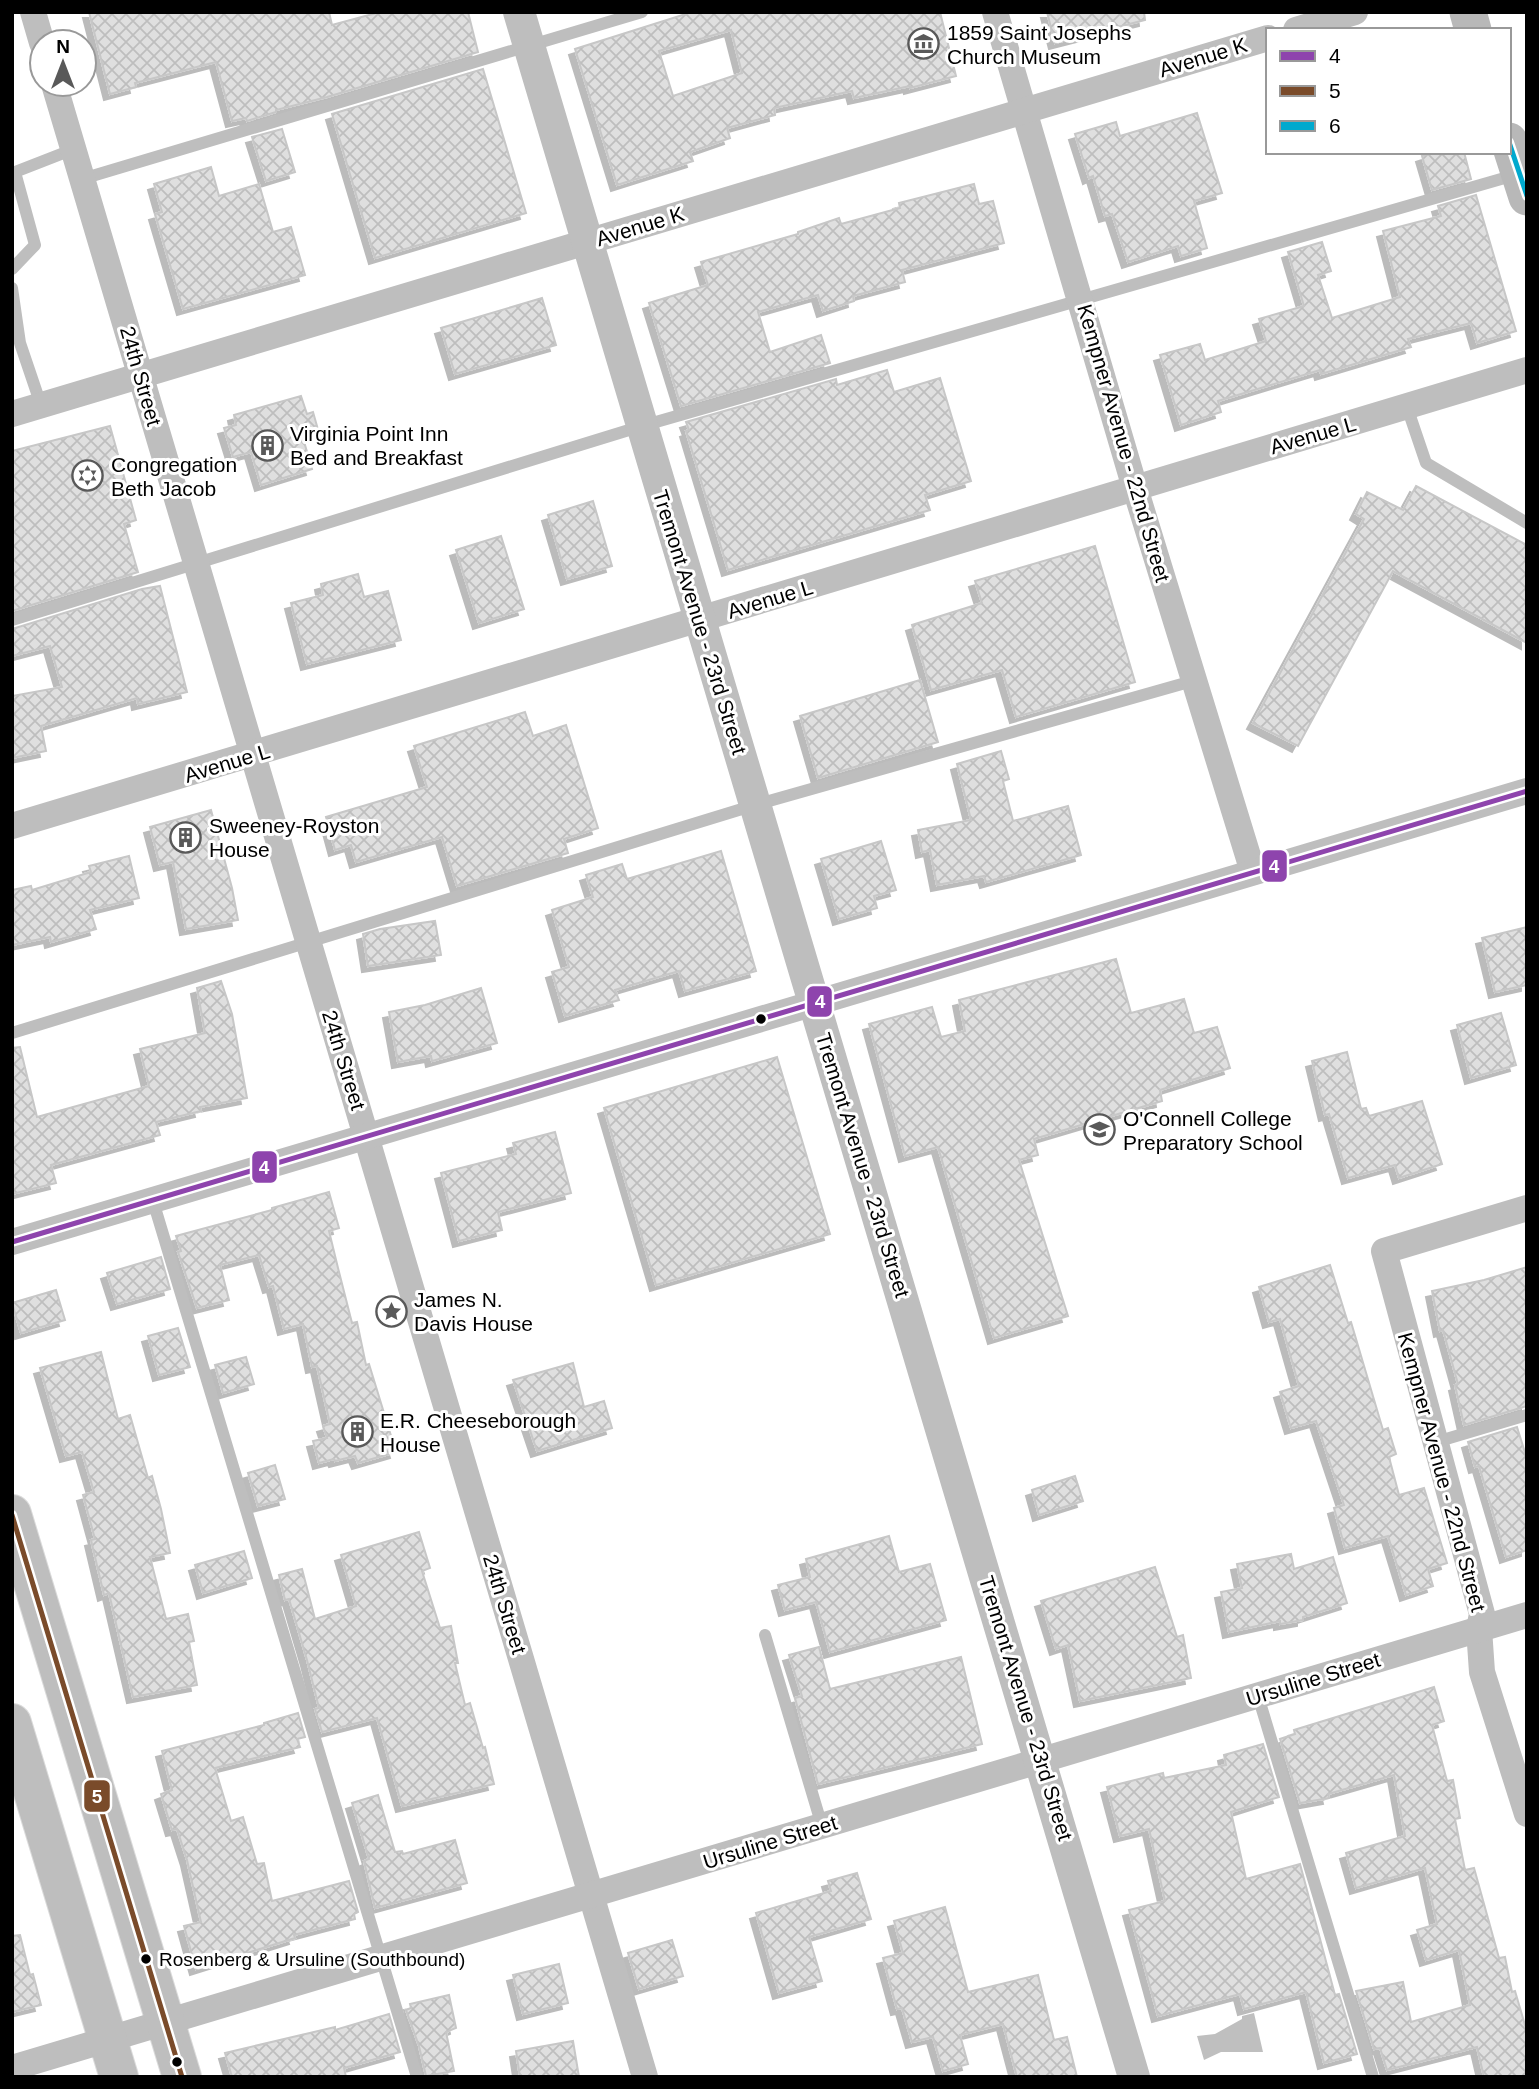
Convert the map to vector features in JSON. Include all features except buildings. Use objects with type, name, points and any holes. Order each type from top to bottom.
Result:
[{"type":"main road","points":[[12,1514],[182,2077]]},
{"type":"main road","points":[[12,1723],[119,2077]]},
{"type":"street","name":"Tremont Avenue - 23rd Street","points":[[519,12],[1042,1760],[1134,2077]]},
{"type":"street","name":"Kempner Avenue - 22nd Street","points":[[995,12],[1082,300],[1135,488],[1253,872]]},
{"type":"street","points":[[1303,28],[1355,12]]},
{"type":"street","name":"Avenue K","points":[[12,414],[1266,39]]},
{"type":"street","name":"24th Street","points":[[58,98],[645,2077]]},
{"type":"street","name":"Avenue L","points":[[12,826],[1527,370]]},
{"type":"street","points":[[12,1242],[1527,792]]},
{"type":"street","name":"Kempner Avenue - 22nd Street","points":[[1527,1209],[1384,1251],[1482,1614],[1479,1629],[1482,1672],[1527,1814]]},
{"type":"street","name":"Ursuline Street","points":[[12,2068],[1527,1615]]},
{"type":"lane","points":[[82,179],[642,12]]},
{"type":"lane","points":[[12,269],[34,245],[15,172],[74,149]]},
{"type":"lane","points":[[12,620],[642,426],[1519,171]]},
{"type":"lane","points":[[12,288],[16,345],[41,405]]},
{"type":"lane","points":[[1407,407],[1426,463],[1527,523]]},
{"type":"lane","points":[[12,1033],[755,806],[1196,680]]},
{"type":"lane","points":[[153,1201],[417,2077]]},
{"type":"lane","points":[[1436,1442],[1527,1415]]},
{"type":"lane","points":[[765,1635],[822,1826]]},
{"type":"lane","points":[[1258,1696],[1373,2077]]},
{"type":"shaded area","points":[[1254,2013],[1263,2052],[1221,2052],[1204,2060],[1197,2036],[1215,2034],[1242,2019],[1242,2016]]},
{"type":"transit line","name":"6","points":[[1511,148],[1527,196]]},
{"type":"transit line","name":"4","points":[[12,1242],[1527,791]]},
{"type":"transit line","name":"5","points":[[12,1515],[182,2077]]},
{"type":"place","name":"1859 Saint Josephs Church Museum","points":[[924,44]]},
{"type":"place","name":"Virginia Point Inn Bed and Breakfast","points":[[267,445]]},
{"type":"place","name":"Congregation Beth Jacob","points":[[88,476]]},
{"type":"place","name":"Sweeney-Royston House","points":[[186,837]]},
{"type":"place","name":"O'Connell College Preparatory School","points":[[1100,1130]]},
{"type":"place","name":"James N. Davis House","points":[[391,1311]]},
{"type":"place","name":"E.R. Cheeseborough House","points":[[357,1432]]},
{"type":"place","name":"Rosenberg & Ursuline (Southbound)","points":[[146,1959]]}]
